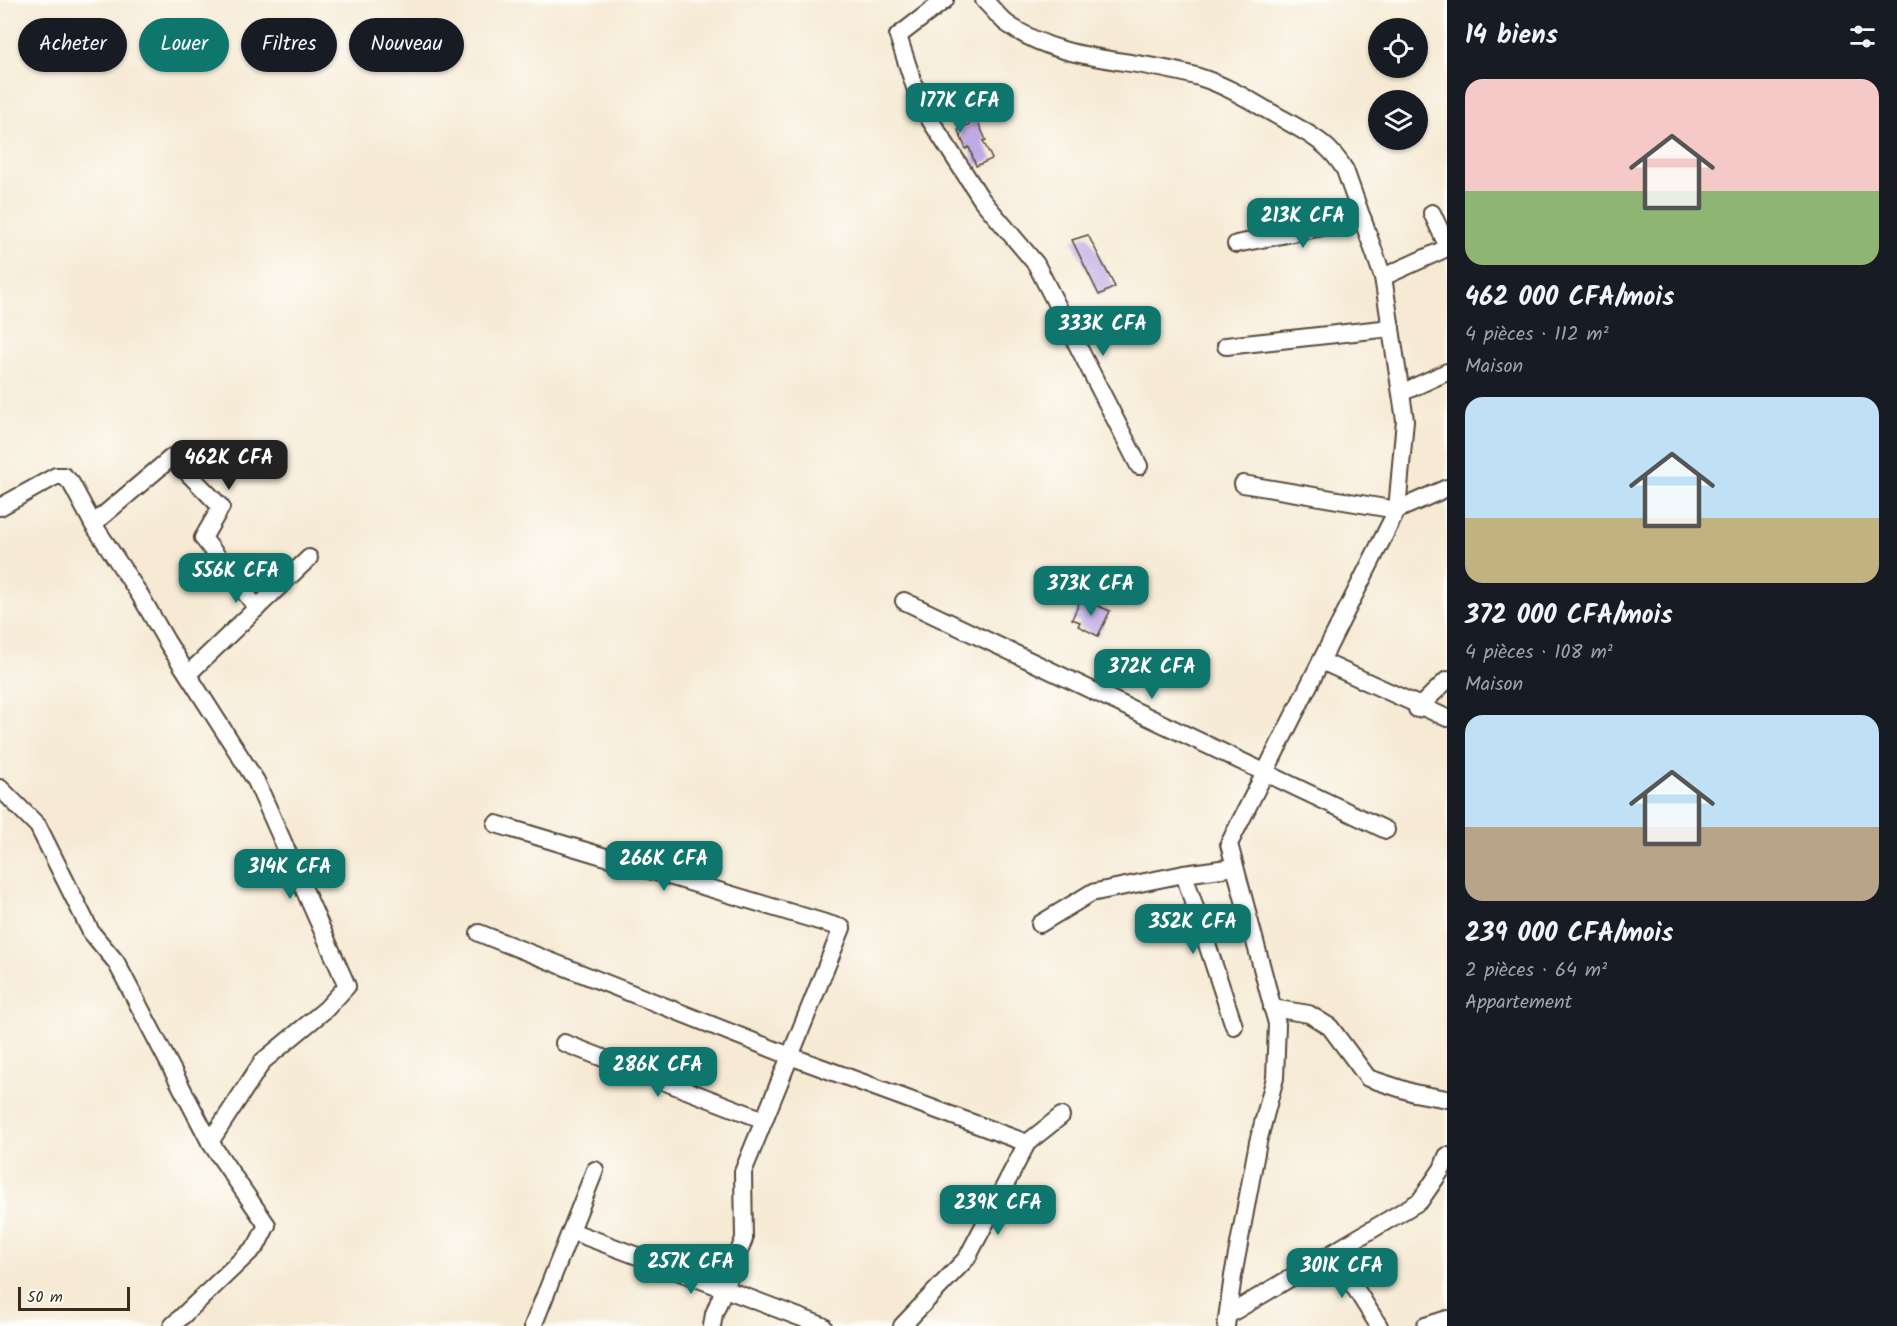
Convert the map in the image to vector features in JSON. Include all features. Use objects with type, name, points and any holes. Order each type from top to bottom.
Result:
[{"type":"street","points":[[945,0],[898,36],[921,106],[982,200],[1036,264],[1139,466]]},
{"type":"street","points":[[984,0],[1006,22],[1040,41],[1094,58],[1202,78],[1230,90],[1322,142],[1336,155],[1345,170],[1383,277],[1405,420],[1397,510],[1229,844],[1277,1024],[1275,1078],[1258,1142],[1227,1321]]},
{"type":"street","points":[[1383,277],[1447,247],[1432,213]]},
{"type":"street","points":[[1236,244],[1363,219]]},
{"type":"street","points":[[1226,346],[1391,328]]},
{"type":"street","points":[[1401,393],[1447,372]]},
{"type":"street","points":[[93,524],[172,457],[221,507],[203,538],[257,608]]},
{"type":"street","points":[[0,507],[56,477],[64,476],[71,483],[93,524],[256,781],[346,986],[326,1009],[262,1061],[210,1142]]},
{"type":"street","points":[[1243,484],[1397,510],[1447,488]]},
{"type":"street","points":[[188,674],[309,558]]},
{"type":"street","points":[[903,601],[1386,830]]},
{"type":"street","points":[[1321,661],[1418,707],[1447,718]]},
{"type":"street","points":[[1418,707],[1447,680]]},
{"type":"street","points":[[0,788],[38,826],[90,932],[116,962],[210,1142],[267,1225],[257,1245],[172,1326]]},
{"type":"street","points":[[496,824],[842,928],[743,1172],[744,1239],[714,1314],[712,1326]]},
{"type":"street","points":[[1040,924],[1091,893],[1184,874],[1235,867]]},
{"type":"street","points":[[1184,874],[1234,1026]]},
{"type":"street","points":[[479,933],[790,1056],[1028,1143]]},
{"type":"street","points":[[1272,1008],[1309,1014],[1330,1027],[1368,1078],[1414,1093],[1447,1099]]},
{"type":"street","points":[[564,1043],[764,1120]]},
{"type":"street","points":[[902,1326],[967,1258],[1028,1143],[1061,1116]]},
{"type":"street","points":[[1227,1321],[1420,1201],[1442,1169],[1447,1156]]},
{"type":"street","points":[[533,1326],[595,1170]]},
{"type":"street","points":[[571,1231],[823,1326]]},
{"type":"street","points":[[1333,1253],[1379,1326]]},
{"type":"street","points":[[1425,1326],[1447,1319]]},
{"type":"building","points":[[977,120],[986,140],[983,141],[992,159],[976,166],[969,147],[966,149],[958,130]]},
{"type":"building","points":[[1088,235],[1115,287],[1099,295],[1072,240]]},
{"type":"building","points":[[1081,599],[1110,611],[1098,636],[1078,626],[1080,622],[1072,619]]}]
